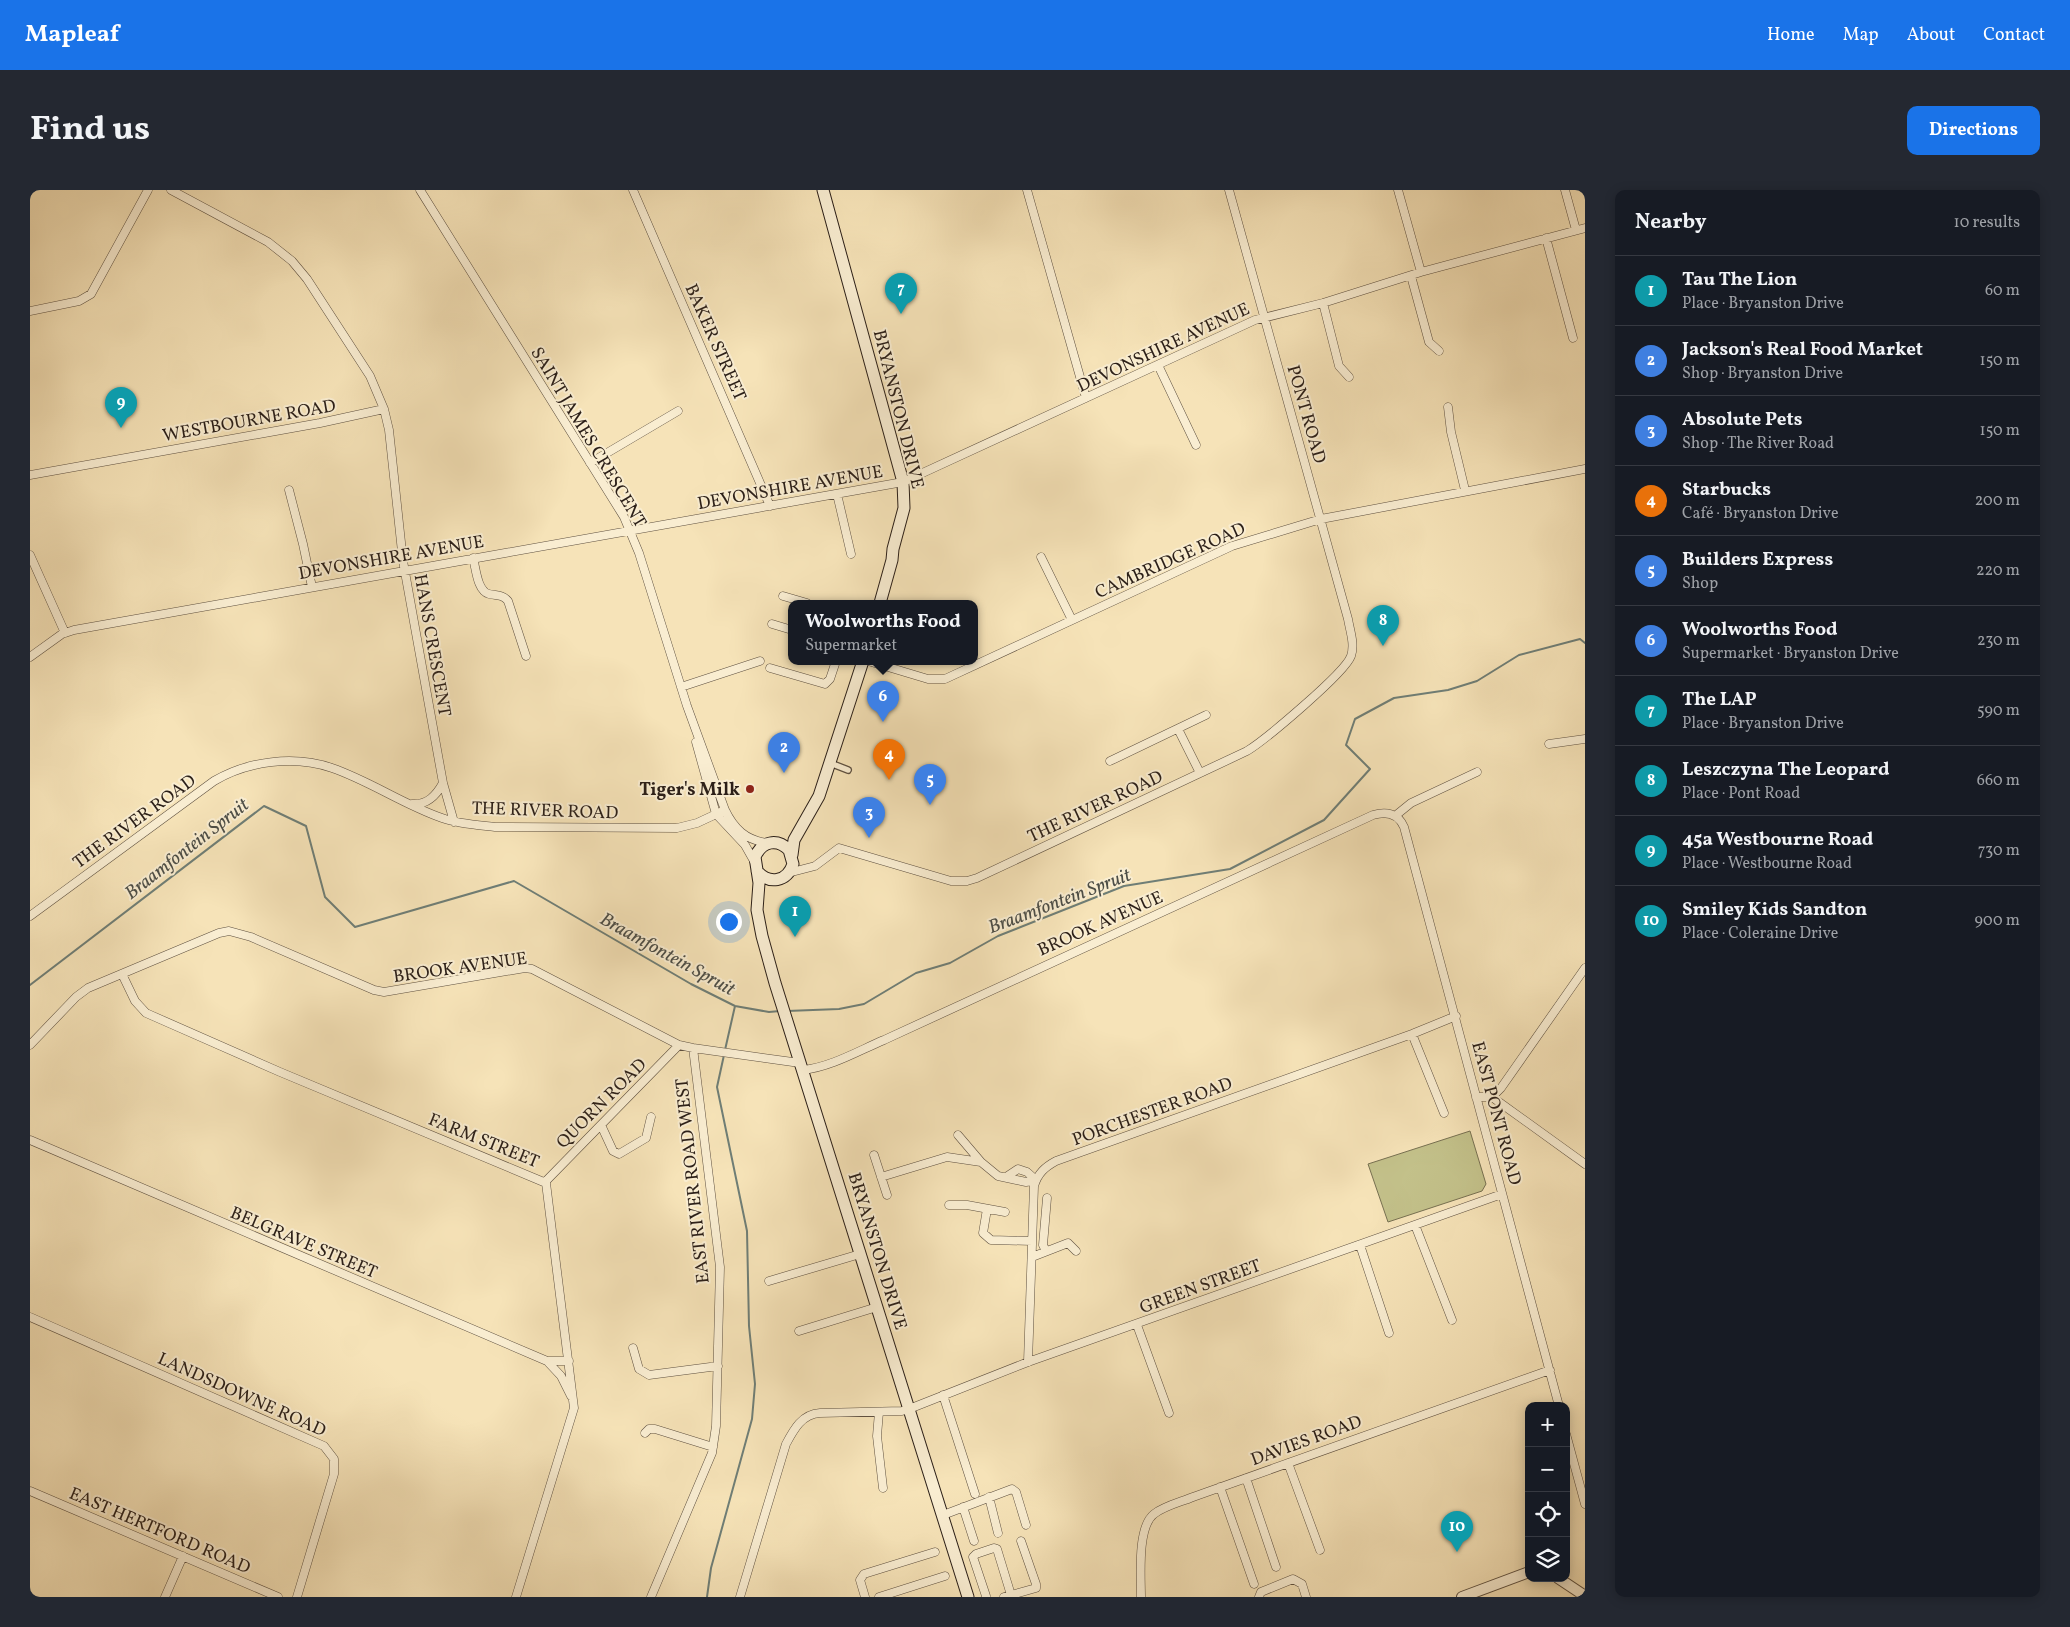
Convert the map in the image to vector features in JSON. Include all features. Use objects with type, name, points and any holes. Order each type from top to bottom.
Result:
[{"type":"main road","name":"BRYANSTON DRIVE","points":[[823,190],[903,482],[904,508],[881,600]]},
{"type":"main road","name":"BRYANSTON DRIVE","points":[[874,600],[888,558],[893,550]]},
{"type":"main road","points":[[786,876],[777,880],[766,879],[756,867],[757,851],[793,831],[813,798],[855,665]]},
{"type":"main road","points":[[758,914],[765,895],[786,876],[792,857],[794,840],[815,804],[862,665]]},
{"type":"main road","points":[[770,843],[785,846],[792,857]]},
{"type":"main road","name":"BRYANSTON DRIVE","points":[[756,867],[758,914],[775,983],[968,1597]]},
{"type":"street","points":[[30,311],[79,301],[90,294],[148,190]]},
{"type":"street","name":"HANS CRESCENT","points":[[171,190],[268,242],[292,261],[307,279],[367,371],[384,409],[389,430],[404,570],[443,783],[454,822]]},
{"type":"street","name":"SAINT JAMES CRESCENT","points":[[420,190],[631,530],[691,718],[725,810],[732,823],[743,835],[755,842],[770,843]]},
{"type":"street","name":"BAKER STREET","points":[[633,190],[770,506]]},
{"type":"street","points":[[1027,190],[1086,398]]},
{"type":"street","name":"PONT ROAD","points":[[1229,190],[1348,618],[1353,648]]},
{"type":"street","points":[[1398,190],[1421,272]]},
{"type":"street","points":[[1566,190],[1576,230]]},
{"type":"street","name":"DEVONSHIRE AVENUE","points":[[30,657],[65,633],[404,570],[903,482],[1244,324],[1421,272],[1585,228]]},
{"type":"street","points":[[1546,238],[1572,338]]},
{"type":"street","points":[[1411,276],[1429,342],[1439,351]]},
{"type":"street","points":[[1323,302],[1339,366],[1349,377]]},
{"type":"street","points":[[1158,365],[1196,445]]},
{"type":"street","points":[[1448,407],[1452,440],[1465,490]]},
{"type":"street","name":"WESTBOURNE ROAD","points":[[30,475],[320,424],[384,409]]},
{"type":"street","points":[[590,462],[678,411]]},
{"type":"street","name":"CAMBRIDGE ROAD","points":[[978,664],[1232,546],[1321,519],[1585,468]]},
{"type":"street","points":[[289,490],[312,587]]},
{"type":"street","points":[[837,494],[851,554]]},
{"type":"street","points":[[30,555],[65,633]]},
{"type":"street","points":[[1041,557],[1072,620]]},
{"type":"street","points":[[473,558],[482,589],[489,594],[502,596],[508,601],[526,656]]},
{"type":"street","points":[[783,596],[797,600]]},
{"type":"street","points":[[772,624],[788,629]]},
{"type":"street","name":"THE RIVER ROAD","points":[[786,876],[815,866],[839,848],[951,881],[967,881],[1247,751],[1266,737],[1338,674],[1349,660],[1353,648]]},
{"type":"street","points":[[681,687],[760,661]]},
{"type":"street","points":[[770,668],[825,684],[830,679],[835,665]]},
{"type":"street","name":"CAMBRIDGE ROAD","points":[[882,665],[928,678],[945,679],[975,665]]},
{"type":"street","points":[[1110,761],[1206,715]]},
{"type":"street","name":"SAINT JAMES CRESCENT","points":[[691,718],[716,814],[745,845],[756,867]]},
{"type":"street","points":[[1178,729],[1200,773]]},
{"type":"street","points":[[1549,744],[1585,739]]},
{"type":"street","name":"THE RIVER ROAD","points":[[30,916],[214,781],[230,772],[261,763],[300,762],[330,767],[407,804],[454,822],[494,827],[677,828],[697,823],[725,810]]},
{"type":"street","points":[[830,763],[848,770]]},
{"type":"street","points":[[1395,816],[1411,803],[1477,772]]},
{"type":"street","points":[[407,804],[418,804],[429,800],[436,794],[443,783]]},
{"type":"street","name":"BROOK AVENUE","points":[[30,1045],[81,992],[100,981],[122,974],[219,933],[229,931],[251,936],[374,990],[384,992],[529,968],[543,973],[679,1045],[812,1069],[832,1063],[884,1040],[1372,815],[1385,813],[1395,816]]},
{"type":"street","name":"EAST PONT ROAD","points":[[1395,816],[1404,827],[1558,1402]]},
{"type":"street","points":[[792,857],[806,865],[815,866]]},
{"type":"street","points":[[1492,1098],[1501,1088],[1585,968]]},
{"type":"street","name":"FARM STREET","points":[[122,974],[135,1001],[146,1013],[280,1072],[545,1182],[574,1402],[572,1418],[516,1597]]},
{"type":"street","name":"PORCHESTER ROAD","points":[[1036,1180],[1040,1172],[1056,1161],[1412,1034],[1456,1016]]},
{"type":"street","points":[[1412,1034],[1444,1113]]},
{"type":"street","name":"QUORN ROAD","points":[[545,1182],[679,1045]]},
{"type":"street","name":"EAST RIVER ROAD WEST","points":[[651,1597],[714,1447],[720,1262],[693,1048]]},
{"type":"street","points":[[1476,1097],[1492,1098],[1585,1164]]},
{"type":"street","points":[[601,1125],[613,1151],[619,1154],[646,1138],[651,1117]]},
{"type":"street","points":[[958,1135],[981,1162],[998,1176],[1006,1177],[1018,1169],[1027,1172],[1036,1180],[1028,1362]]},
{"type":"street","name":"BELGRAVE STREET","points":[[30,1140],[547,1361],[569,1361]]},
{"type":"street","points":[[874,1155],[887,1195]]},
{"type":"street","points":[[881,1177],[944,1157],[963,1158],[981,1162]]},
{"type":"street","name":"GREEN STREET","points":[[740,1597],[786,1444],[804,1418],[812,1414],[902,1411],[1028,1362],[1137,1325],[1502,1194]]},
{"type":"street","points":[[1046,1251],[1043,1245],[1047,1198]]},
{"type":"street","points":[[949,1205],[1005,1212]]},
{"type":"street","points":[[987,1209],[983,1233],[991,1240],[1032,1241]]},
{"type":"street","points":[[1415,1225],[1452,1320]]},
{"type":"street","points":[[1032,1257],[1068,1243],[1076,1251]]},
{"type":"street","points":[[1360,1245],[1389,1333]]},
{"type":"street","points":[[769,1281],[860,1254]]},
{"type":"street","points":[[799,1331],[877,1307]]},
{"type":"street","name":"LANDSDOWNE ROAD","points":[[30,1317],[320,1443],[328,1449],[334,1459],[334,1474],[297,1597]]},
{"type":"street","points":[[1137,1325],[1169,1413]]},
{"type":"street","points":[[633,1348],[639,1369],[649,1375],[718,1366]]},
{"type":"street","points":[[547,1361],[562,1378],[574,1402]]},
{"type":"street","name":"DAVIES ROAD","points":[[1141,1597],[1143,1534],[1149,1519],[1156,1513],[1288,1462],[1550,1370]]},
{"type":"street","points":[[943,1395],[975,1494]]},
{"type":"street","points":[[879,1412],[878,1442],[883,1488]]},
{"type":"street","points":[[645,1433],[649,1429],[655,1429],[714,1447]]},
{"type":"street","points":[[1570,1447],[1583,1490],[1585,1504]]},
{"type":"street","points":[[1288,1462],[1320,1550]]},
{"type":"street","points":[[1246,1478],[1276,1567]]},
{"type":"street","points":[[1220,1487],[1254,1584]]},
{"type":"street","points":[[943,1515],[957,1512],[989,1497],[1014,1490],[1026,1525]]},
{"type":"street","name":"EAST HERTFORD ROAD","points":[[30,1491],[278,1597]]},
{"type":"street","points":[[989,1497],[998,1533]]},
{"type":"street","points":[[963,1508],[974,1541]]},
{"type":"street","points":[[986,1596],[973,1557],[976,1554],[994,1548],[1007,1596],[1036,1588],[1021,1541]]},
{"type":"street","points":[[865,1597],[860,1580],[864,1574],[935,1552]]},
{"type":"street","points":[[165,1597],[183,1556]]},
{"type":"street","points":[[1462,1597],[1525,1573]]},
{"type":"street","points":[[879,1597],[945,1576]]},
{"type":"street","points":[[1259,1597],[1261,1592],[1293,1579],[1302,1584],[1306,1597]]},
{"type":"street","points":[[1570,1581],[1585,1591]]},
{"type":"street","points":[[1564,1582],[1585,1596]]},
{"type":"shaded area","points":[[1470,1131],[1486,1184],[1482,1191],[1388,1222],[1368,1164]]},
{"type":"waterway","name":"Braamfontein Spruit","points":[[787,1011],[839,1009],[864,1004],[916,973],[950,963],[998,936],[1124,886],[1230,869],[1324,820],[1370,769],[1346,745],[1355,719],[1394,698],[1448,690],[1477,681],[1519,655],[1580,639],[1585,643]]},
{"type":"waterway","name":"Braamfontein Spruit","points":[[30,985],[264,806],[306,826],[325,897],[355,927],[514,881],[691,984],[735,1006],[769,1012],[780,1011]]},
{"type":"waterway","points":[[725,1050],[735,1006]]},
{"type":"waterway","points":[[707,1597],[711,1568],[752,1419],[755,1384],[749,1326],[747,1231],[717,1087],[724,1055]]},
{"type":"place","name":"The LAP","points":[[901,314]]},
{"type":"place","name":"45a Westbourne Road","points":[[121,428]]},
{"type":"place","name":"Leszczyna The Leopard","points":[[1383,646]]},
{"type":"place","name":"Woolworths Food","points":[[883,722]]},
{"type":"place","name":"Jackson's Real Food Market","points":[[784,773]]},
{"type":"place","name":"Starbucks","points":[[889,780]]},
{"type":"place","name":"Tiger's Milk","points":[[750,789]]},
{"type":"place","name":"Builders Express","points":[[930,805]]},
{"type":"place","name":"Absolute Pets","points":[[869,838]]},
{"type":"place","name":"Tau The Lion","points":[[795,937]]},
{"type":"place","name":"Smiley Kids Sandton","points":[[1457,1552]]}]
